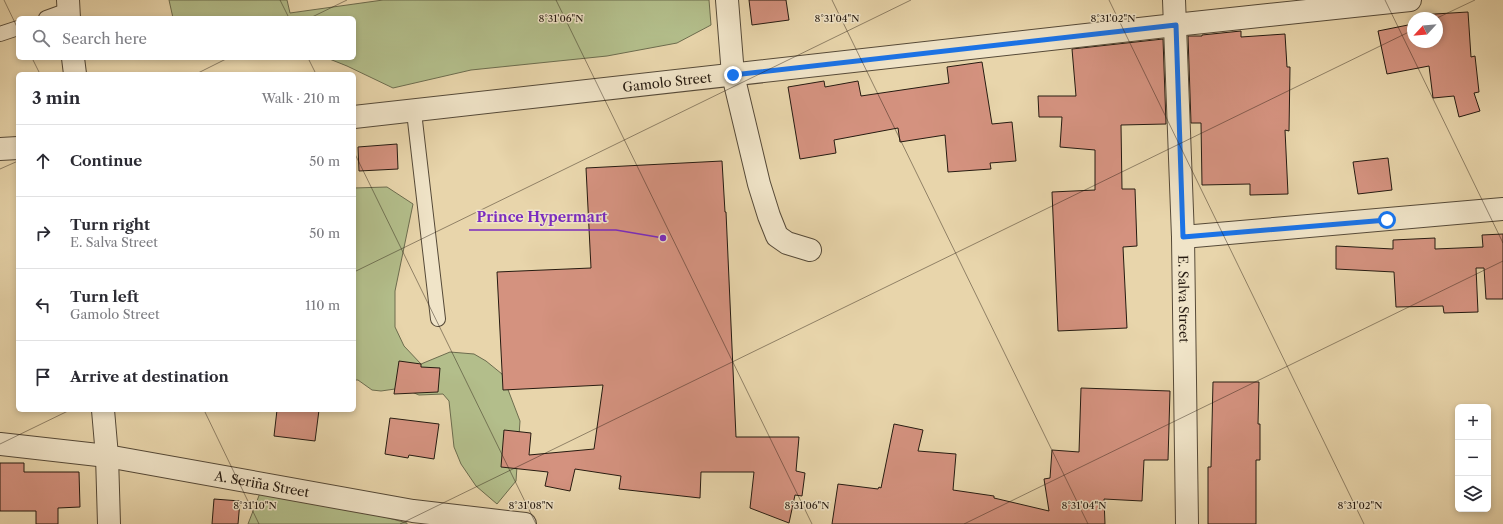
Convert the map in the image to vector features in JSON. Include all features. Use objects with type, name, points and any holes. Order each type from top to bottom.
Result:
[{"type":"street","points":[[727,0],[733,75],[759,184],[769,216],[777,236],[787,243],[810,250]]},
{"type":"street","name":"E. Salva Street","points":[[1174,0],[1183,237],[1187,524]]},
{"type":"street","name":"Gamolo Street","points":[[356,117],[414,112],[1176,25],[1410,0]]},
{"type":"street","points":[[73,60],[75,72]]},
{"type":"street","points":[[0,149],[16,148]]},
{"type":"street","points":[[1183,237],[1503,209]]},
{"type":"street","points":[[103,412],[107,456],[109,524]]},
{"type":"street","name":"A. Seriña Street","points":[[0,444],[107,456],[413,517],[525,524]]},
{"type":"lane","points":[[51,16],[68,9]]},
{"type":"lane","points":[[0,34],[16,29]]},
{"type":"lane","points":[[414,112],[438,319]]},
{"type":"green space","points":[[169,0],[287,0],[290,13],[383,0],[709,0],[711,25],[677,43],[607,56],[471,70],[393,88],[332,60],[356,60],[356,16],[173,16]]},
{"type":"green space","points":[[387,187],[413,204],[395,291],[395,327],[404,346],[421,364],[450,352],[474,354],[486,361],[502,374],[520,421],[516,481],[497,504],[476,486],[461,464],[454,447],[449,401],[443,394],[419,395],[402,388],[381,391],[372,390],[356,380],[356,188]]},
{"type":"green space","points":[[260,493],[352,510],[389,518],[407,524],[248,524]]},
{"type":"building","points":[[749,0],[786,0],[789,20],[752,25]]},
{"type":"building","points":[[1468,12],[1471,57],[1475,56],[1479,92],[1474,93],[1480,111],[1459,117],[1454,96],[1433,98],[1429,66],[1387,74],[1378,31],[1407,25],[1407,48],[1443,48],[1443,14]]},
{"type":"building","points":[[1241,31],[1241,37],[1285,34],[1287,67],[1290,67],[1289,131],[1285,130],[1288,194],[1250,195],[1250,184],[1202,185],[1201,123],[1191,123],[1188,36],[1202,36]]},
{"type":"building","points":[[1163,39],[1166,124],[1121,125],[1122,189],[1135,189],[1137,246],[1123,247],[1127,328],[1058,331],[1052,192],[1095,190],[1095,150],[1060,147],[1062,117],[1039,117],[1038,96],[1076,96],[1072,49]]},
{"type":"building","points":[[982,62],[992,124],[1012,122],[1016,161],[990,163],[991,169],[948,172],[945,135],[900,142],[898,128],[834,140],[836,153],[800,159],[788,87],[824,81],[825,87],[858,81],[861,96],[949,83],[947,67]]},
{"type":"building","points":[[397,144],[398,169],[359,171],[358,147]]},
{"type":"building","points":[[1388,158],[1392,190],[1358,194],[1353,162]]},
{"type":"building","points":[[722,161],[726,212],[736,437],[799,437],[796,471],[805,473],[802,496],[795,495],[789,523],[750,508],[754,472],[701,472],[700,498],[619,489],[621,476],[575,469],[570,491],[545,486],[548,472],[501,467],[504,430],[531,433],[529,455],[594,449],[603,385],[503,390],[497,272],[591,268],[586,168]]},
{"type":"building","points":[[1503,234],[1503,299],[1486,299],[1484,268],[1476,268],[1478,312],[1444,313],[1443,306],[1396,307],[1394,272],[1336,269],[1336,246],[1393,249],[1393,240],[1435,238],[1435,249],[1483,247],[1482,235]]},
{"type":"building","points":[[399,361],[421,364],[421,367],[440,368],[438,392],[394,394]]},
{"type":"building","points":[[1213,382],[1259,382],[1258,424],[1260,424],[1260,460],[1256,460],[1256,524],[1208,524],[1208,467],[1211,467]]},
{"type":"building","points":[[1081,388],[1170,391],[1168,460],[1144,460],[1142,501],[1104,499],[1105,524],[832,524],[838,484],[878,489],[879,487],[881,488],[894,424],[923,430],[918,451],[956,454],[953,490],[994,496],[994,498],[1049,511],[1044,479],[1050,478],[1052,450],[1079,452]]},
{"type":"building","points":[[277,412],[319,412],[315,441],[274,436]]},
{"type":"building","points":[[390,418],[439,424],[434,459],[409,455],[408,458],[385,454]]},
{"type":"building","points":[[0,463],[24,463],[24,472],[79,472],[80,507],[58,508],[58,524],[36,524],[36,511],[0,511]]},
{"type":"building","points":[[214,499],[240,501],[238,524],[212,524]]},
{"type":"place","name":"Prince Hypermart","points":[[663,238]]},
{"type":"route","points":[[733,75],[1176,25],[1183,237],[1387,220]]}]
